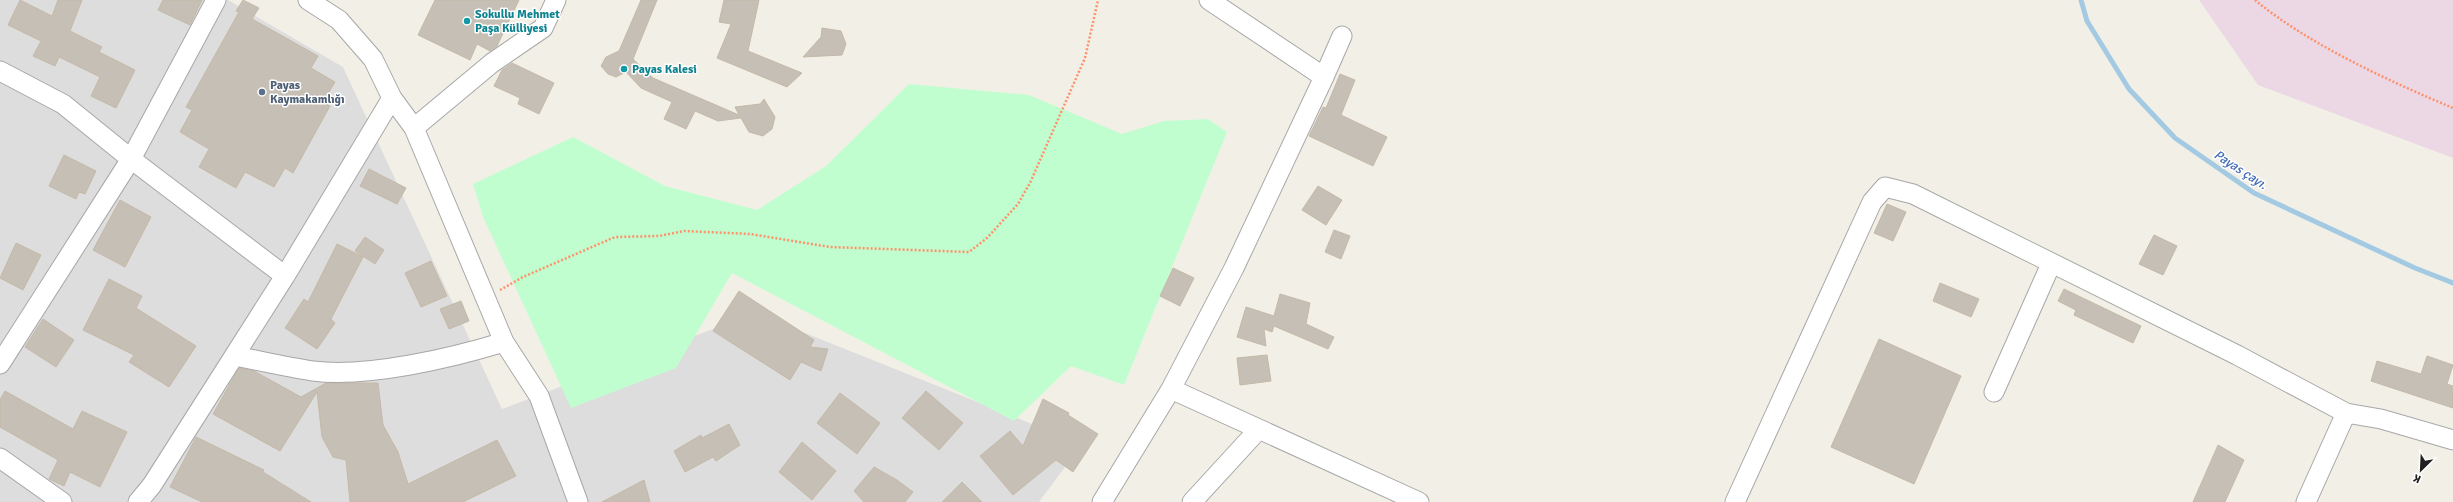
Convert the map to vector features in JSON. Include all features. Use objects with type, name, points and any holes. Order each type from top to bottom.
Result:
[{"type":"street","points":[[0,364],[131,159],[216,0]]},
{"type":"street","points":[[308,0],[344,26],[373,59],[392,98],[414,128],[504,342],[539,396],[578,502]]},
{"type":"street","points":[[414,128],[492,62],[543,28],[556,0]]},
{"type":"street","points":[[1209,0],[1324,78]]},
{"type":"street","points":[[1102,502],[1171,389],[1234,268],[1324,78],[1342,36]]},
{"type":"street","points":[[0,71],[64,104],[131,159],[285,276]]},
{"type":"street","points":[[138,502],[152,485],[235,356],[392,98]]},
{"type":"street","points":[[1735,502],[1872,202],[1885,187],[1913,194],[2051,264],[2237,355],[2346,413],[2381,419],[2453,440]]},
{"type":"street","points":[[1994,392],[2051,264]]},
{"type":"street","points":[[235,356],[314,371],[368,372],[477,350],[504,342]]},
{"type":"street","points":[[1171,389],[1419,502]]},
{"type":"street","points":[[2306,502],[2346,413]]},
{"type":"street","points":[[1192,502],[1259,429]]},
{"type":"street","points":[[0,458],[62,502]]},
{"type":"path","points":[[486,299],[523,277],[615,237],[659,236],[684,231],[725,232],[830,247],[969,252],[988,238],[1018,204],[1030,183],[1085,58],[1098,0]]},
{"type":"path","points":[[2255,0],[2301,32],[2394,83],[2453,108]]},
{"type":"shaded area","points":[[0,0],[228,0],[343,67],[502,409],[755,313],[1082,444],[1039,502],[0,502]]},
{"type":"shaded area","points":[[2199,0],[2453,0],[2453,158],[2258,85]]},
{"type":"green space","points":[[909,84],[1029,95],[1122,134],[1164,121],[1208,119],[1227,132],[1124,385],[1071,366],[1014,421],[732,273],[676,368],[571,408],[483,217],[473,184],[573,137],[665,186],[757,210],[826,166]]},
{"type":"building","points":[[20,0],[52,16],[58,0],[82,0],[70,31],[102,47],[99,52],[135,70],[116,108],[91,96],[100,77],[59,57],[55,66],[33,56],[41,41],[8,25]]},
{"type":"building","points":[[163,0],[202,0],[190,25],[158,10]]},
{"type":"building","name":"Payas Kaymakamlığı","points":[[243,0],[259,8],[252,19],[318,56],[311,68],[335,82],[323,102],[330,106],[293,173],[285,168],[274,187],[245,172],[236,188],[199,167],[209,149],[180,132],[192,110],[186,107],[239,12],[236,11]]},
{"type":"building","name":"Sokullu Mehmet Paşa Külliyesi","points":[[435,0],[519,0],[497,46],[490,51],[477,44],[470,60],[418,35]]},
{"type":"building","name":"Payas Kalesi","points":[[641,0],[657,0],[633,59],[653,78],[739,115],[735,107],[760,104],[764,99],[775,117],[772,129],[763,136],[749,132],[741,118],[718,121],[695,111],[686,129],[664,119],[672,102],[641,88],[626,72],[616,77],[608,74],[601,66],[606,57],[619,51]]},
{"type":"building","points":[[724,0],[759,0],[748,51],[802,73],[787,87],[717,58],[731,24],[719,22]]},
{"type":"building","points":[[822,28],[841,31],[846,44],[842,55],[803,57],[821,37]]},
{"type":"building","points":[[512,63],[554,83],[539,114],[518,104],[520,98],[494,86],[502,70]]},
{"type":"building","points":[[1340,74],[1355,80],[1341,115],[1387,137],[1373,166],[1309,136],[1323,107],[1326,108]]},
{"type":"building","points":[[64,155],[96,171],[85,194],[79,192],[76,199],[49,186]]},
{"type":"building","points":[[369,169],[406,188],[397,204],[360,186]]},
{"type":"building","points":[[1318,186],[1342,200],[1326,225],[1302,210]]},
{"type":"building","points":[[120,200],[151,217],[125,267],[93,250]]},
{"type":"building","points":[[1887,204],[1906,212],[1893,241],[1874,233]]},
{"type":"building","points":[[1334,230],[1350,236],[1341,259],[1325,252]]},
{"type":"building","points":[[2154,235],[2177,246],[2163,275],[2139,264]]},
{"type":"building","points":[[365,237],[384,250],[375,264],[355,251]]},
{"type":"building","points":[[16,243],[41,255],[23,290],[0,278]]},
{"type":"building","points":[[337,244],[363,257],[331,319],[335,323],[317,349],[285,328],[304,299],[308,302]]},
{"type":"building","points":[[431,261],[447,296],[421,307],[405,273]]},
{"type":"building","points":[[1173,268],[1194,278],[1180,306],[1160,296]]},
{"type":"building","points":[[109,279],[142,296],[136,308],[196,346],[169,387],[129,362],[134,355],[83,330]]},
{"type":"building","points":[[1940,283],[1979,299],[1971,317],[1933,301]]},
{"type":"building","points":[[2064,289],[2141,326],[2133,343],[2074,315],[2076,310],[2058,301]]},
{"type":"building","points":[[739,291],[814,340],[810,347],[828,349],[821,371],[801,362],[790,380],[713,331]]},
{"type":"building","points":[[1280,294],[1310,303],[1306,324],[1334,337],[1328,349],[1274,326],[1272,332],[1264,329],[1266,346],[1237,337],[1246,307],[1274,316]]},
{"type":"building","points":[[461,301],[469,321],[449,329],[440,309]]},
{"type":"building","points":[[43,319],[74,340],[56,367],[25,347]]},
{"type":"building","points":[[1879,339],[1961,376],[1914,484],[1831,447]]},
{"type":"building","points":[[1267,355],[1271,381],[1240,385],[1237,358]]},
{"type":"building","points":[[2427,356],[2453,365],[2447,384],[2453,386],[2453,408],[2371,381],[2377,361],[2421,374]]},
{"type":"building","points":[[239,368],[254,371],[301,397],[326,383],[378,383],[383,425],[398,452],[408,484],[497,440],[516,476],[463,502],[350,502],[346,460],[333,457],[322,437],[317,392],[280,451],[213,414]]},
{"type":"building","points":[[5,391],[73,429],[82,411],[127,432],[100,487],[70,472],[64,486],[49,479],[58,460],[0,427],[0,400]]},
{"type":"building","points":[[926,391],[963,423],[939,450],[902,418]]},
{"type":"building","points":[[840,393],[880,423],[857,454],[817,423]]},
{"type":"building","points":[[1043,399],[1069,413],[1068,415],[1098,434],[1073,472],[1056,460],[1013,495],[980,456],[1010,431],[1023,446]]},
{"type":"building","points":[[729,424],[740,445],[716,461],[713,457],[685,472],[674,451],[701,435],[702,438]]},
{"type":"building","points":[[196,437],[264,470],[263,472],[311,502],[202,502],[170,487]]},
{"type":"building","points":[[802,442],[836,471],[812,500],[779,472]]},
{"type":"building","points":[[2218,445],[2244,460],[2225,502],[2193,502]]},
{"type":"building","points":[[874,467],[897,480],[913,492],[905,502],[864,502],[854,491]]},
{"type":"building","points":[[644,480],[650,502],[602,502]]},
{"type":"building","points":[[962,482],[982,502],[942,502]]},
{"type":"waterway","name":"Payas çayı.","points":[[2081,0],[2087,21],[2129,89],[2175,138],[2254,193],[2415,268],[2453,283]]},
{"type":"place","name":"Sokullu Mehmet Paşa Külliyesi","points":[[467,21]]},
{"type":"place","name":"Payas Kalesi","points":[[624,69]]},
{"type":"place","name":"Payas Kaymakamlığı","points":[[262,92]]}]
